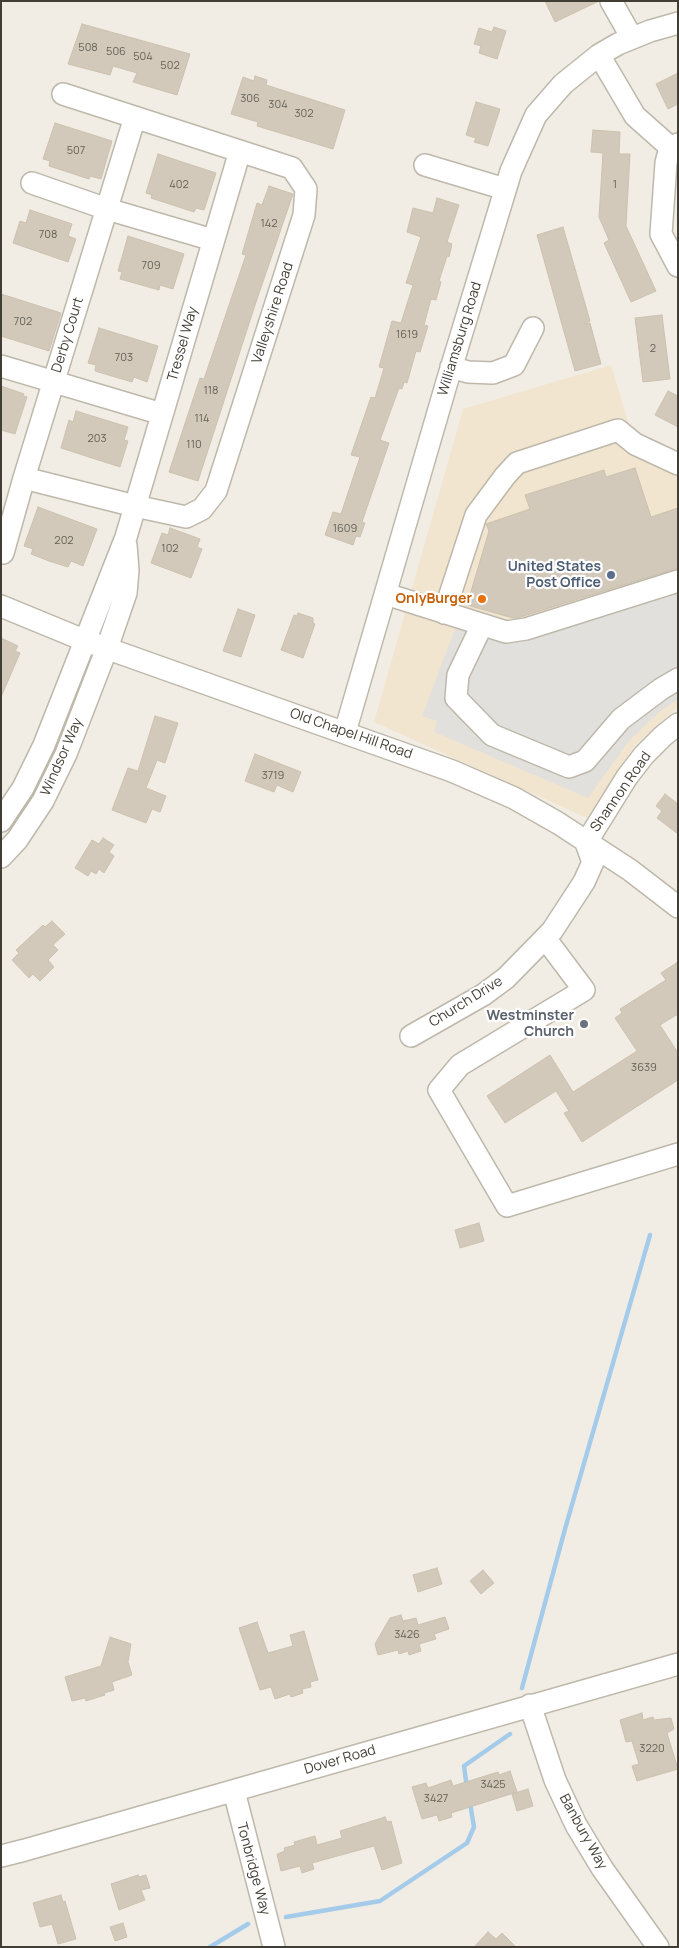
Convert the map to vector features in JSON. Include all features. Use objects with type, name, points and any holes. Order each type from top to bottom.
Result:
[{"type":"street","points":[[611,1],[632,38]]},
{"type":"street","name":"Williamsburg Road","points":[[345,732],[451,367],[505,190],[511,171],[536,115],[563,84],[599,55],[632,38],[678,23]]},
{"type":"street","points":[[599,55],[635,116],[674,145],[666,163],[661,234],[678,266]]},
{"type":"street","name":"Valleyshire Road","points":[[24,478],[186,517],[202,509],[216,491],[304,215],[306,189],[292,168],[62,94]]},
{"type":"street","name":"Derby Court","points":[[2,553],[135,118]]},
{"type":"street","name":"Tressel Way","points":[[86,640],[126,537],[240,151]]},
{"type":"street","points":[[424,165],[505,190]]},
{"type":"street","points":[[32,183],[107,210],[214,240]]},
{"type":"street","points":[[451,367],[468,372],[493,373],[514,365],[533,328]]},
{"type":"street","points":[[1,366],[162,414]]},
{"type":"street","points":[[444,613],[476,515],[517,463],[618,430],[635,444],[678,464]]},
{"type":"street","name":"Tressel Way","points":[[108,648],[126,593],[128,570],[126,537]]},
{"type":"street","points":[[386,594],[506,632],[516,631],[678,582]]},
{"type":"street","name":"Old Chapel Hill Road","points":[[1,606],[86,640],[452,771],[514,798],[588,841],[678,907]]},
{"type":"street","points":[[482,625],[458,675],[456,698],[492,735],[569,767],[585,761],[621,719],[661,689],[678,679]]},
{"type":"street","name":"Windsor Way","points":[[1,821],[23,788],[44,745],[86,640]]},
{"type":"street","name":"Windsor Way","points":[[1,857],[17,840],[43,801],[66,754],[108,648]]},
{"type":"street","name":"Shannon Road","points":[[588,841],[638,763],[663,736],[678,724]]},
{"type":"street","name":"Church Drive","points":[[411,1036],[483,995],[506,978],[546,938],[584,882],[593,862],[586,843],[588,841]]},
{"type":"street","points":[[546,938],[584,990],[460,1065],[439,1090],[507,1206],[678,1154]]},
{"type":"street","name":"Dover Road","points":[[1,1856],[678,1664]]},
{"type":"street","name":"Banbury Way","points":[[530,1706],[555,1780],[576,1825],[602,1868],[658,1947]]},
{"type":"street","name":"Tonbridge Way","points":[[234,1791],[274,1947]]},
{"type":"shaded area","points":[[611,365],[630,428],[678,455],[678,707],[635,745],[587,818],[374,722],[463,409]]},
{"type":"shaded area","points":[[678,589],[678,699],[658,713],[629,741],[588,798],[434,732],[437,721],[422,716],[455,629],[508,642]]},
{"type":"building","points":[[545,1],[599,1],[555,22]]},
{"type":"building","points":[[82,24],[190,54],[177,95],[133,82],[137,73],[113,66],[110,75],[68,64]]},
{"type":"building","points":[[494,27],[506,31],[497,59],[479,53],[481,46],[474,44],[479,28],[492,32]]},
{"type":"building","points":[[678,73],[678,104],[668,109],[656,84]]},
{"type":"building","points":[[255,76],[267,80],[266,85],[345,110],[333,149],[257,126],[258,122],[231,114],[243,77],[254,81]]},
{"type":"building","points":[[476,102],[500,109],[488,146],[474,142],[476,138],[466,135]]},
{"type":"building","points":[[55,123],[112,141],[101,179],[90,176],[89,179],[49,166],[50,161],[43,159]]},
{"type":"building","points":[[593,130],[620,132],[619,154],[630,154],[626,226],[656,291],[631,302],[604,243],[609,240],[599,217],[603,153],[591,152]]},
{"type":"building","points":[[158,154],[216,173],[204,210],[196,208],[194,212],[151,198],[152,195],[146,193]]},
{"type":"building","points":[[269,186],[293,194],[198,481],[169,472],[200,378],[204,379],[246,255],[242,254],[257,203],[262,205]]},
{"type":"building","points":[[437,198],[459,205],[447,242],[452,244],[449,257],[447,256],[439,281],[441,282],[436,300],[431,299],[424,325],[428,326],[420,352],[416,351],[407,383],[404,382],[402,389],[399,388],[380,440],[389,443],[362,522],[365,523],[360,537],[356,536],[353,545],[325,535],[333,512],[341,514],[360,457],[351,455],[371,397],[375,398],[384,368],[379,367],[392,321],[401,323],[413,285],[406,283],[421,237],[407,232],[413,208],[433,213]]},
{"type":"building","points":[[30,210],[72,224],[68,236],[76,239],[68,262],[13,243],[20,221],[26,223]]},
{"type":"building","points":[[563,227],[590,321],[584,324],[590,323],[601,364],[575,371],[537,235]]},
{"type":"building","points":[[128,236],[184,254],[173,289],[160,285],[159,290],[120,279],[122,272],[118,271]]},
{"type":"building","points":[[1,294],[61,313],[49,351],[1,336]]},
{"type":"building","points":[[662,315],[670,379],[643,382],[635,318]]},
{"type":"building","points":[[99,328],[158,346],[147,382],[134,377],[132,382],[95,371],[96,365],[88,363]]},
{"type":"building","points":[[1,386],[24,394],[23,396],[27,397],[15,434],[1,430]]},
{"type":"building","points":[[668,391],[678,396],[678,427],[655,415]]},
{"type":"building","points":[[76,411],[128,427],[124,440],[128,441],[120,467],[61,448],[69,420],[73,422]]},
{"type":"building","points":[[635,468],[651,517],[678,508],[678,568],[517,618],[467,605],[489,531],[486,524],[530,509],[525,495],[604,470],[606,477]]},
{"type":"building","points":[[38,507],[97,529],[83,566],[71,561],[68,567],[49,561],[31,554],[33,549],[24,546]]},
{"type":"building","points":[[170,528],[200,539],[197,547],[202,549],[191,578],[151,563],[162,533],[168,535]]},
{"type":"building","points":[[238,609],[255,615],[241,657],[223,651]]},
{"type":"building","points":[[298,613],[313,618],[313,623],[315,624],[303,658],[281,650],[294,615],[297,616]]},
{"type":"building","points":[[1,638],[18,646],[15,651],[20,653],[1,697]]},
{"type":"building","points":[[155,716],[178,723],[165,763],[157,760],[146,788],[166,796],[160,812],[152,809],[146,823],[112,810],[128,768],[138,771]]},
{"type":"building","points":[[255,754],[301,772],[293,792],[277,785],[274,792],[245,781]]},
{"type":"building","points":[[665,794],[678,804],[678,834],[657,818],[662,811],[656,806]]},
{"type":"building","points":[[103,838],[114,845],[109,852],[114,856],[104,873],[99,869],[96,874],[91,871],[88,876],[75,868],[92,840],[99,844]]},
{"type":"building","points":[[52,921],[65,934],[53,945],[58,950],[48,960],[54,967],[40,981],[33,974],[29,978],[12,960],[19,953],[16,950],[43,925],[45,927]]},
{"type":"building","points":[[678,962],[678,1014],[660,1025],[678,1053],[678,1080],[582,1142],[564,1113],[569,1111],[556,1091],[505,1123],[487,1096],[550,1055],[573,1092],[637,1051],[615,1018],[622,1013],[620,1009],[666,980],[661,973]]},
{"type":"building","points":[[479,1223],[484,1241],[460,1248],[455,1230]]},
{"type":"building","points":[[437,1568],[442,1584],[418,1592],[413,1575]]},
{"type":"building","points":[[483,1570],[494,1583],[481,1594],[470,1581]]},
{"type":"building","points":[[401,1615],[403,1621],[416,1618],[418,1625],[445,1617],[449,1629],[434,1634],[436,1639],[419,1644],[421,1651],[409,1655],[408,1651],[399,1654],[398,1650],[378,1655],[375,1644],[390,1618]]},
{"type":"building","points":[[257,1622],[268,1653],[293,1646],[290,1635],[304,1631],[318,1680],[310,1682],[311,1687],[302,1689],[303,1693],[291,1697],[290,1694],[275,1699],[271,1687],[260,1690],[239,1628]]},
{"type":"building","points":[[110,1637],[131,1644],[128,1662],[132,1675],[112,1682],[114,1690],[104,1693],[105,1695],[86,1701],[85,1698],[72,1701],[65,1677],[101,1666]]},
{"type":"building","points":[[642,1713],[643,1720],[653,1717],[654,1720],[671,1718],[674,1729],[667,1733],[678,1769],[637,1781],[632,1766],[639,1764],[632,1741],[626,1742],[620,1720]]},
{"type":"building","points":[[510,1771],[517,1792],[451,1813],[452,1817],[439,1821],[437,1815],[422,1819],[412,1787],[426,1783],[428,1788],[451,1780],[453,1786],[498,1772],[499,1775]]},
{"type":"building","points":[[528,1789],[533,1806],[517,1811],[512,1794]]},
{"type":"building","points":[[385,1817],[387,1822],[391,1821],[402,1863],[382,1870],[374,1846],[312,1863],[314,1869],[302,1873],[300,1866],[281,1871],[277,1854],[285,1851],[284,1848],[295,1845],[294,1842],[315,1836],[317,1845],[342,1838],[340,1831]]},
{"type":"building","points":[[138,1875],[139,1877],[146,1875],[150,1888],[141,1890],[145,1900],[119,1910],[111,1884]]},
{"type":"building","points":[[61,1895],[63,1902],[65,1901],[76,1939],[58,1944],[52,1924],[40,1927],[33,1903]]},
{"type":"building","points":[[123,1923],[127,1937],[115,1941],[110,1927]]},
{"type":"building","points":[[488,1932],[496,1939],[502,1933],[516,1947],[474,1947]]},
{"type":"waterway","points":[[522,1688],[565,1529],[650,1235]]},
{"type":"waterway","points":[[467,1788],[464,1766],[510,1734]]},
{"type":"waterway","points":[[286,1917],[380,1901],[467,1843],[474,1827],[470,1803]]},
{"type":"waterway","points":[[210,1947],[248,1924]]},
{"type":"place","name":"United States Post Office","points":[[611,575]]},
{"type":"place","name":"OnlyBurger","points":[[482,599]]},
{"type":"place","name":"Westminster Church","points":[[584,1024]]}]
